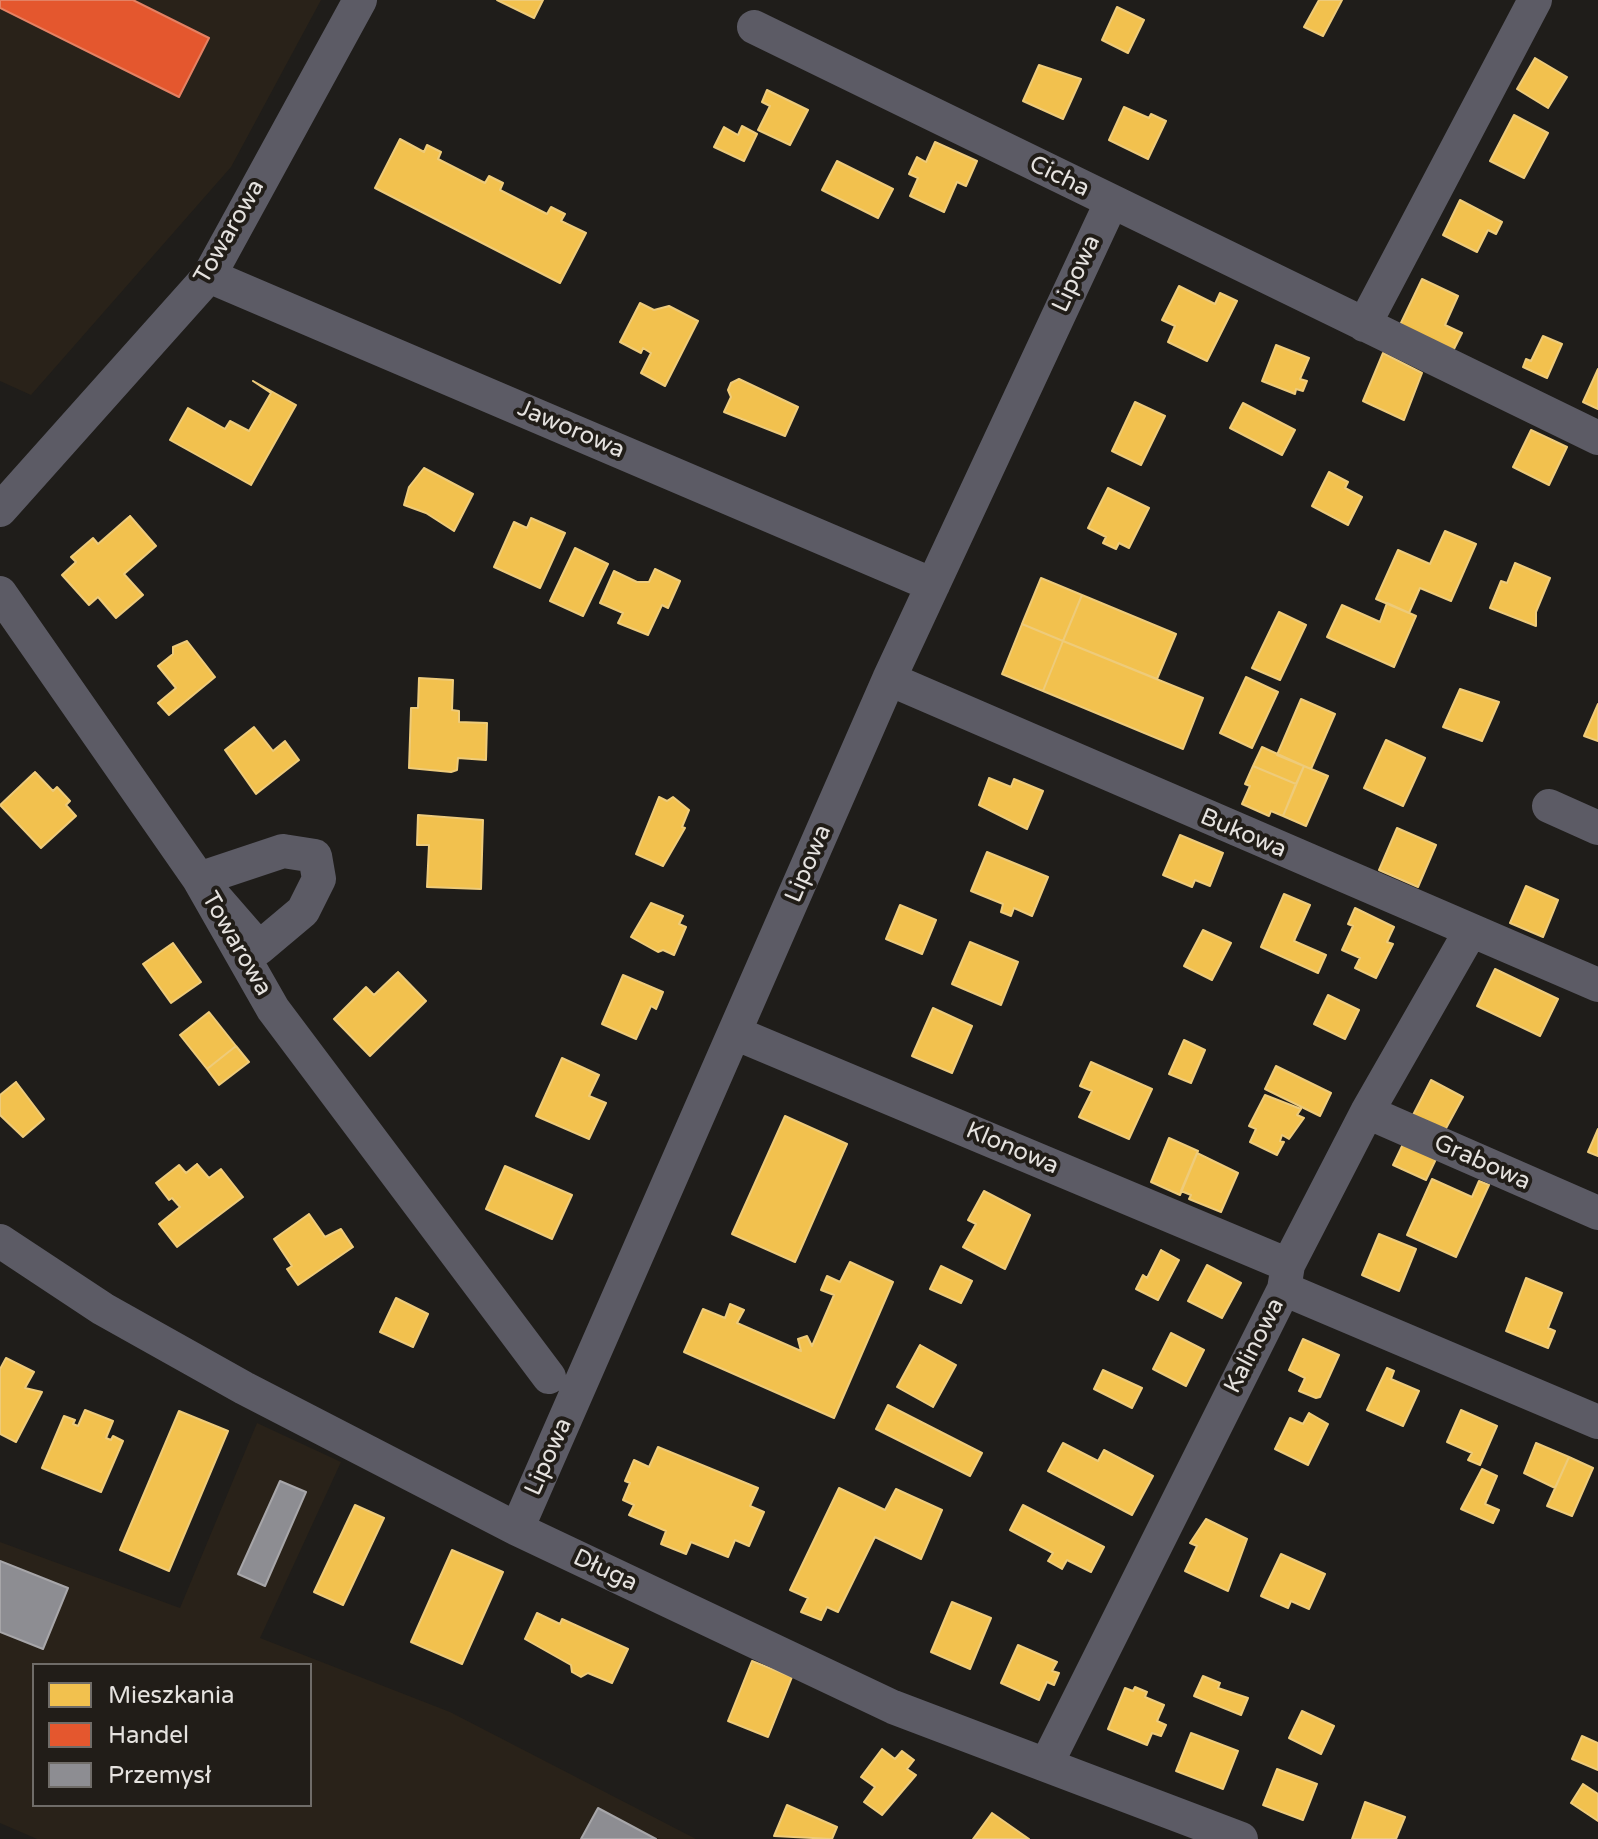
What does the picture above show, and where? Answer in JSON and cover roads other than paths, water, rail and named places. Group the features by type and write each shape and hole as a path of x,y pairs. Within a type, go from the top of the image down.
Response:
{"street":[{"name":"Towarowa","path":"0,510 209,276 360,0"},
{"path":"1364,325 1535,0"},
{"name":"Cicha","path":"754,27 1598,438"},
{"name":"Lipowa","path":"517,1529 889,679 1111,203"},
{"name":"Jaworowa","path":"209,276 933,585"},
{"name":"Towarowa","path":"0,593 199,879 273,1009 549,1377"},
{"name":"Bukowa","path":"889,679 1598,985"},
{"path":"1549,806 1598,828"},
{"name":"Kalinowa","path":"1046,1765 1367,1112 1470,932"},
{"name":"Klonowa","path":"735,1033 1286,1277 1598,1422"},
{"name":"Grabowa","path":"1367,1112 1598,1213"},
{"name":"Długa","path":"0,1241 129,1324 517,1529 893,1707 1241,1839"}]}
